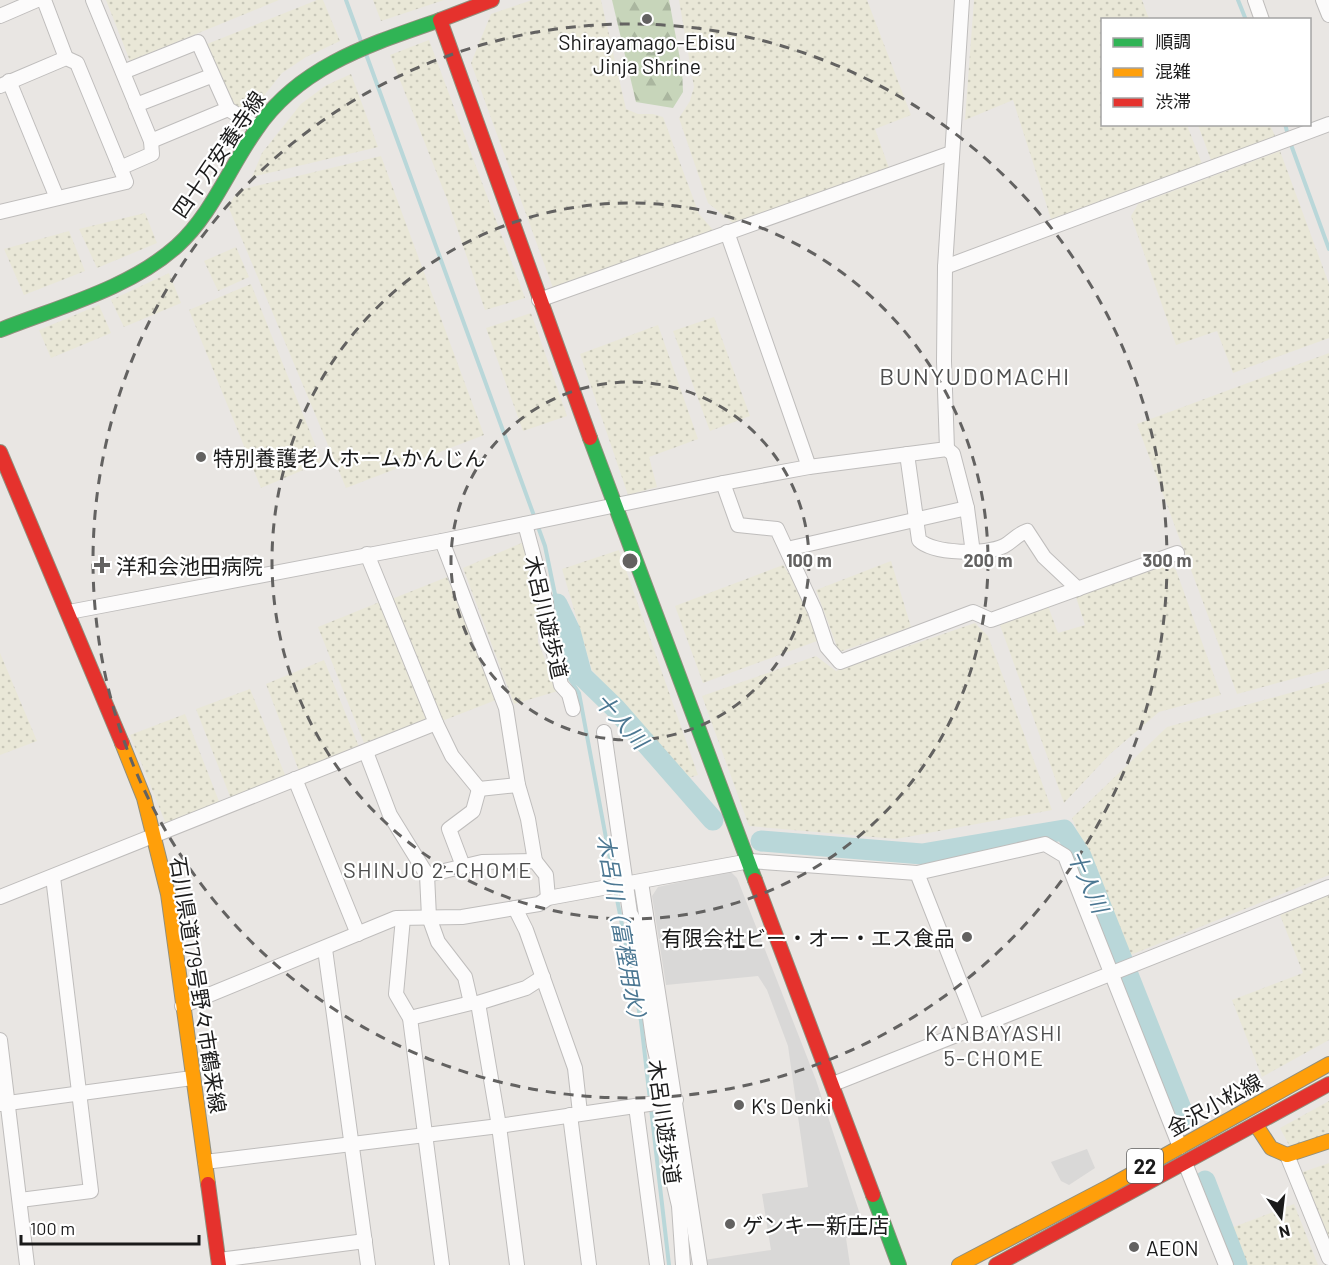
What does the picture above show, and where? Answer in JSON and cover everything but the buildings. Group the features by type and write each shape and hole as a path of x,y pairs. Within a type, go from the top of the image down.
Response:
{"street":[{"path":"0,16 37,0"},
{"path":"0,212 126,182 76,63 66,58 44,0"},
{"path":"93,0 151,141 152,154 120,168"},
{"name":"四十万安養寺線","path":"0,330 103,289 141,270 175,248 200,223 257,127 275,102 304,77 373,43 492,0"},
{"path":"947,449 944,361 945,267 962,0"},
{"path":"1255,0 1261,18"},
{"path":"1323,0 1329,15"},
{"path":"440,20 539,300 899,1265"},
{"path":"123,72 198,42 211,76 228,109 257,127"},
{"path":"57,198 5,84 66,58"},
{"path":"136,105 211,76"},
{"path":"151,141 228,109"},
{"path":"945,267 1282,141 1301,131 1329,124"},
{"path":"539,300 951,153"},
{"path":"727,232 809,467"},
{"path":"69,612 442,541 616,504 809,467 947,449 953,454 967,508 973,553"},
{"name":"石川県道179号野々市鶴来線","path":"0,452 69,612 144,798 168,894 219,1262"},
{"path":"907,454 919,540 925,546 973,553 1005,546 1015,535 1027,531 1044,557 1078,589"},
{"path":"723,483 738,525 777,529 815,611 827,647 840,662 973,612 991,620 1177,553"},
{"path":"787,549 967,508"},
{"name":"木呂川遊歩道","path":"534,522 549,632 561,685 569,694 573,709"},
{"path":"442,541 506,708 518,785 528,819 535,861 546,876 548,898"},
{"path":"366,554 436,723 452,756 479,789"},
{"path":"0,897 436,723"},
{"name":"木呂川遊歩道","path":"604,732 625,884 630,913 637,926 654,1046 657,1103 679,1206 683,1265"},
{"path":"366,752 390,815 428,875 429,917 438,942 465,977 475,1003 499,1126 517,1265"},
{"path":"295,779 358,934"},
{"path":"479,789 518,785"},
{"path":"463,866 449,828 473,811 479,789"},
{"path":"183,1006 396,918 462,917 539,903 548,898 750,861 917,873 1046,844 1065,856 1120,969 1180,1147"},
{"path":"428,875 482,862 535,861"},
{"path":"917,873 978,1028"},
{"path":"20,1200 91,1191 53,876"},
{"path":"641,882 657,1103 657,1265"},
{"path":"833,1084 1329,887"},
{"path":"515,908 543,977 575,1068 575,1114 589,1265"},
{"path":"403,918 396,994 410,1018 442,1265"},
{"path":"325,949 368,1265"},
{"path":"410,1018 526,988 543,977"},
{"path":"0,1040 4,1103 20,1200 27,1265"},
{"name":"金沢小松線","path":"959,1265 1180,1147 1329,1064"},
{"path":"4,1103 192,1078"},
{"name":"金沢小松線","path":"996,1265 1329,1084"},
{"path":"205,1162 352,1142 499,1126 657,1103"},
{"path":"657,1103 700,1265"},
{"path":"1256,1125 1271,1148 1287,1155 1329,1141"},
{"path":"1287,1155 1329,1258"},
{"path":"1185,1163 1226,1265"},
{"path":"219,1262 365,1241"},
{"path":"290,1251 292,1265"}],"shaded area":[{"path":"106,0 279,0 130,61"},
{"path":"317,0 323,0 340,41 306,57 282,73 247,117 233,103 207,44"},
{"path":"373,0 444,0 381,21"},
{"path":"532,0 601,0 626,109 638,114 663,117 699,214 713,230 553,288 471,63 491,14"},
{"path":"679,0 867,0 911,115 875,129 889,168 733,223 708,203 679,118 690,101 694,87"},
{"path":"974,0 1142,0 1149,18 1101,18 1101,126 1187,126 1202,164 1051,219 1013,100 965,120"},
{"path":"429,40 525,298 485,310 447,199 390,55"},
{"path":"351,74 378,147 252,177 262,153 301,104 325,86"},
{"path":"1198,126 1270,126 1275,136 1211,160"},
{"path":"1280,151 1329,284 1329,338 1233,373 1217,331 1176,345 1131,216 1138,204"},
{"path":"381,156 484,435 346,488 228,206 239,190"},
{"path":"145,213 157,243 97,268 79,229"},
{"path":"69,231 85,271 24,295 4,249"},
{"path":"236,247 249,277 218,291 204,261"},
{"path":"169,273 181,303 124,327 111,300"},
{"path":"251,284 322,462 261,488 189,310"},
{"path":"99,305 111,333 51,358 39,330"},
{"path":"531,313 567,416 523,431 486,328"},
{"path":"714,317 750,416 710,431 673,331"},
{"path":"658,325 698,439 649,457 657,487 628,495 580,354"},
{"path":"1329,353 1329,669 1237,694 1137,424"},
{"path":"524,542 538,610 538,642 558,691 514,704 463,568"},
{"path":"619,550 698,775 688,778 592,670 562,569"},
{"path":"891,561 911,627 839,652 816,590"},
{"path":"1165,563 1176,570 1221,695 1159,712 1110,754 1064,803 1000,625 1048,606 1058,633 1085,625 1075,594"},
{"path":"783,565 806,599 817,641 703,683 675,606"},
{"path":"447,577 496,700 442,721 392,599"},
{"path":"382,601 428,719 364,743 318,627"},
{"path":"975,623 988,636 1052,810 896,839 749,826 702,696 816,656 836,671"},
{"path":"0,653 37,741 0,755"},
{"path":"324,660 359,747 299,771 266,684"},
{"path":"1329,682 1329,875 1128,956 1072,818 1167,727"},
{"path":"250,689 286,777 231,799 196,709"},
{"path":"185,714 220,804 166,824 130,735"},
{"path":"730,871 737,878 816,1080 867,1236 846,1238 850,1265 705,1265 704,1260 771,1250 762,1194 808,1187 788,1046 767,990 758,976 666,985 652,896 658,887"},
{"path":"1329,895 1329,1040 1262,1077 1232,1000 1303,973 1280,915"},
{"path":"1329,1101 1329,1133 1290,1147 1280,1128"},
{"path":"1087,1149 1095,1168 1069,1185 1061,1181 1051,1162"},
{"path":"1329,1163 1329,1241 1300,1173"},
{"path":"1294,1204 1318,1265 1246,1265 1231,1228"}],"green space":[{"path":"612,0 669,0 682,70 683,92 673,108 636,102"}],"waterway":[{"path":"346,0 362,44"},
{"path":"1238,0 1245,18"},
{"path":"366,54 545,546 557,604 558,632 570,679 579,693 614,881"},
{"path":"1286,126 1288,135"},
{"path":"1290,142 1329,249"},
{"name":"十人川","path":"557,604 570,631 582,676 615,708 713,820"},
{"name":"十人川","path":"761,841 922,854 1064,830 1081,856 1184,1116"},
{"name":"木呂川（富樫用水）","path":"615,889 641,1021 650,1100"},
{"name":"木呂川（富樫用水）","path":"651,1108 669,1265"},
{"name":"十人川","path":"1205,1181 1237,1265"}],"traffic: fast":[{"path":"0,330 92,296 158,261 177,246 200,220 256,130 273,108 293,89 315,73 363,48 440,20"},
{"path":"590,438 755,880"},
{"path":"873,1195 899,1265"}],"traffic: slow":[{"path":"122,743 144,798 168,894 208,1184"},
{"path":"959,1265 1110,1186 1329,1064"},
{"path":"1256,1125 1271,1148 1287,1155 1329,1141"}],"traffic: jam":[{"path":"492,0 440,20 590,438"},
{"path":"0,452 122,743"},
{"path":"755,880 873,1195"},
{"path":"996,1265 1329,1084"},
{"path":"208,1184 219,1265"}],"place":[{"name":"Shirayamago-Ebisu Jinja Shrine","path":"647,19"},
{"name":"特別養護老人ホームかんじん","path":"201,457"},
{"name":"洋和会池田病院","path":"102,565"},
{"name":"有限会社ビー・オー・エス食品","path":"967,937"},
{"name":"K's Denki","path":"739,1105"},
{"name":"ゲンキー新庄店","path":"730,1224"},
{"name":"AEON","path":"1134,1247"}],"district":[{"name":"BUNYUDOMACHI","path":"975,375"},
{"name":"SHINJO 2-CHOME","path":"438,869"},
{"name":"KANBAYASHI 5-CHOME","path":"994,1044"}]}
